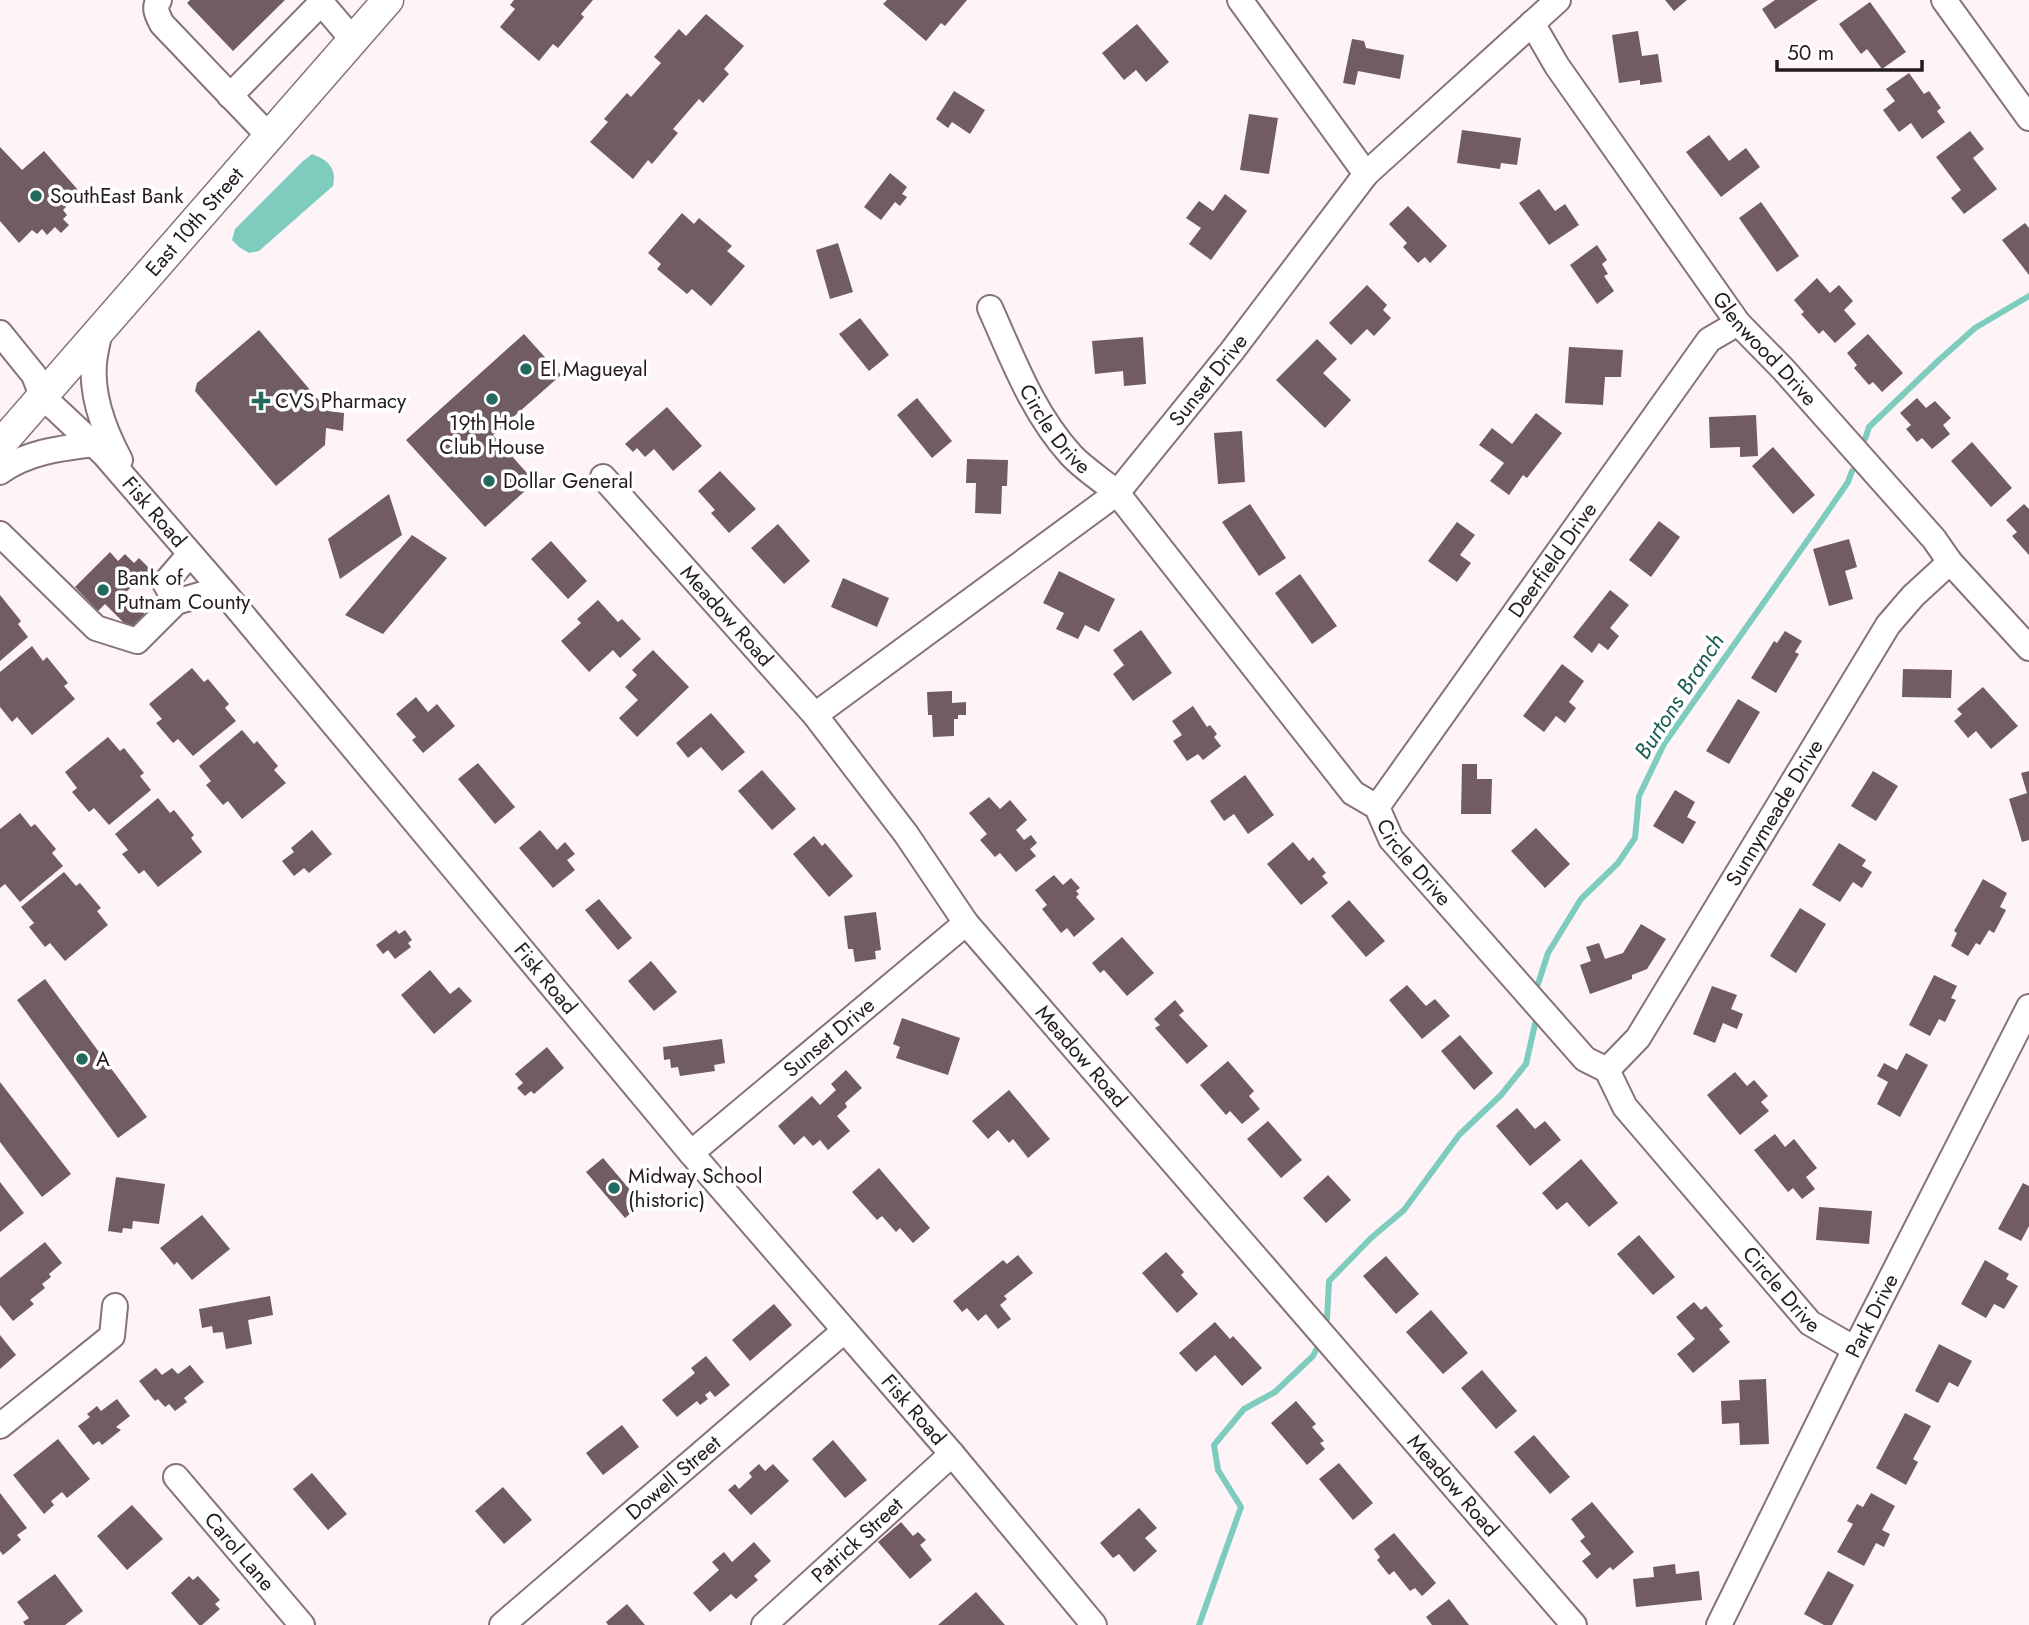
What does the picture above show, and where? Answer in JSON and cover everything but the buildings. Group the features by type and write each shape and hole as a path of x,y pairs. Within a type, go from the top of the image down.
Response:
{"main road":[{"name":"East 10th Street","path":"0,445 388,0"}],"street":[{"path":"159,0 156,3 156,13 162,24 269,136"},
{"path":"1240,0 1366,174"},
{"name":"Sunset Drive","path":"815,715 1117,493 1233,351 1366,174 1558,0"},
{"path":"1944,0 2029,118"},
{"path":"230,96 320,1 353,40"},
{"name":"Glenwood Drive","path":"1532,23 1557,66 1738,323 1783,369 1916,519 1950,562 2029,648"},
{"name":"Circle Drive","path":"990,308 1025,388 1046,424 1073,457 1117,493 1353,793 1377,807 1391,839 1586,1059 1606,1070 1625,1107 1810,1323 1855,1349"},
{"name":"Deerfield Drive","path":"1377,807 1709,340 1738,323"},
{"path":"100,330 94,365 100,410 106,433 134,489"},
{"name":"Fisk Road","path":"0,334 34,374 43,396 94,444 220,589 691,1153 952,1454 1094,1625"},
{"path":"0,472 13,462 59,448 94,444"},
{"name":"Meadow Road","path":"603,477 815,715 906,834 966,923 1574,1625"},
{"path":"0,534 96,628 137,641 176,602 220,589"},
{"path":"176,602 165,583 190,554"},
{"name":"Sunnymeade Drive","path":"1606,1070 1638,1038 1888,625 1913,596 1950,562"},
{"name":"Sunset Drive","path":"691,1153 966,923"},
{"name":"Park Drive","path":"1719,1625 1855,1349 2029,1007"},
{"path":"0,1426 112,1336 115,1306"},
{"name":"Dowell Street","path":"502,1625 844,1331"},
{"name":"Patrick Street","path":"764,1625 952,1454"},
{"name":"Carol Lane","path":"176,1477 302,1625"}],"shaded area":[{"path":"312,154 330,166 334,174 333,186 259,251 249,253 239,247 232,240 235,229"}],"waterway":[{"name":"Burtons Branch","path":"1865,439 1869,427 1975,328 2029,296"},
{"name":"Burtons Branch","path":"1538,984 1548,953 1581,899 1618,863 1635,838 1639,796 1664,744 1848,482 1852,471"},
{"name":"Burtons Branch","path":"1327,1319 1329,1281 1371,1238 1404,1210 1459,1135 1501,1095 1526,1064 1535,1024"},
{"name":"Burtons Branch","path":"1199,1625 1241,1507 1218,1470 1214,1445 1244,1409 1275,1392 1316,1350"}],"place":[{"name":"SouthEast Bank","path":"36,196"},
{"name":"El Magueyal","path":"526,369"},
{"name":"19th Hole Club House","path":"492,399"},
{"name":"CVS Pharmacy","path":"261,401"},
{"name":"Dollar General","path":"489,481"},
{"name":"Bank of Putnam County","path":"103,590"},
{"name":"A","path":"82,1059"},
{"name":"Midway School (historic)","path":"614,1188"}]}
